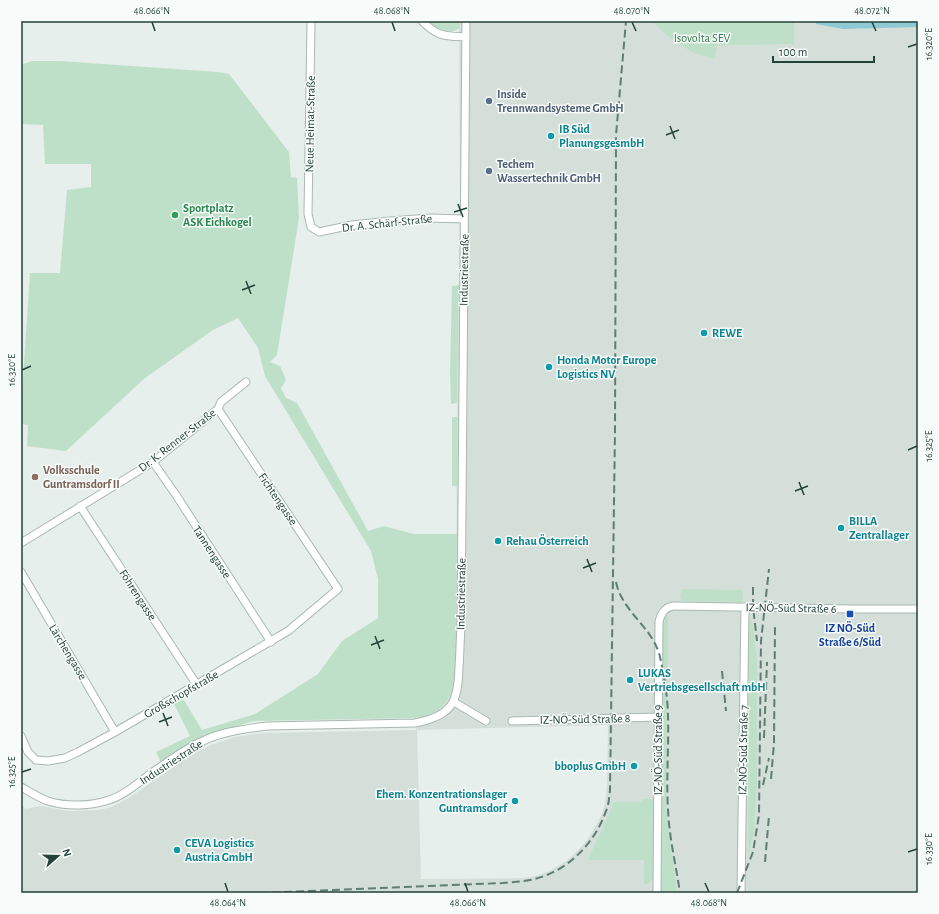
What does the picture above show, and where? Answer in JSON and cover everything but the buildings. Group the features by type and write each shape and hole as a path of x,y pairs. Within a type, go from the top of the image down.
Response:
{"street":[{"name":"Neue Heimat-Straße","path":"311,21 308,214 311,227"},
{"path":"422,21 436,33 444,36 466,37"},
{"name":"Industriestraße","path":"21,787 48,801 65,804 91,804 109,800 131,788 175,757 220,734 267,726 415,723 431,720 445,712 454,702 459,688 461,627 466,21"},
{"name":"Dr. A. Schärf-Straße","path":"311,227 319,232 352,225 390,221 430,218 464,219"},
{"name":"Dr. K. Renner-Straße","path":"21,543 153,462 218,409 221,402 246,382"},
{"name":"Fichtengasse","path":"218,409 338,589"},
{"name":"Tannengasse","path":"153,462 271,642"},
{"name":"Föhrengasse","path":"80,506 196,685"},
{"name":"Lärchengasse","path":"21,572 115,732"},
{"name":"Großschopfstraße","path":"21,736 28,752 36,760 48,761 65,758 78,752 271,642 288,631 338,589"},
{"name":"IZ-NÖ-Süd Straße 6","path":"665,609 671,606 918,609"},
{"name":"IZ-NÖ-Süd Straße 7","path":"741,893 745,607"},
{"name":"IZ-NÖ-Süd Straße 9","path":"657,893 659,622 665,609"},
{"path":"454,702 486,720"},
{"name":"IZ-NÖ-Süd Straße 8","path":"512,721 659,717"}],"shaded area":[{"path":"459,21 918,21 918,893 21,893 21,805 26,809 40,806 69,811 99,810 111,807 129,798 197,752 211,745 235,737 263,733 416,730 416,718 426,717 454,683 456,643 460,210","holes":["608,725 607,783 605,804 601,816 588,839 570,858 547,872 524,878 421,879 417,730"]}],"green space":[{"path":"428,21 459,21 459,28 455,31 447,32 435,27"},
{"name":"Isovolta SEV","path":"652,21 794,21 794,44 717,45 715,59 694,53 671,39"},
{"path":"32,61 60,61 229,74 289,152 291,177 297,178 299,218 277,355 270,362 280,366 286,380 281,388 286,398 297,403 368,531 384,526 414,534 457,534 456,647 454,682 448,699 442,707 434,713 416,718 254,721 204,736 161,762 156,752 190,736 173,702 182,697 202,730 255,714 318,674 342,641 378,618 378,579 371,551 265,376 258,348 238,318 213,330 145,378 66,451 27,446 28,425 21,424 21,409 30,273 60,273 67,190 91,187 91,164 45,164 43,125 21,124 21,65"},
{"path":"459,285 457,403 451,404 450,372 452,286"},
{"path":"452,417 457,417 457,486 452,486"},
{"path":"682,589 742,590 743,596 742,602 682,601 680,596"},
{"path":"666,615 668,615 666,808 677,893 661,893 663,627"},
{"path":"749,619 753,624 757,662 757,782 754,833 748,857"},
{"path":"642,799 651,799 653,801 653,878 647,884 644,884 644,860 588,860 608,817 613,802 642,802"}],"water":[{"path":"816,21 918,21 918,27 843,29 816,24"}],"railway":[{"path":"260,893 503,883 530,880 555,871 577,856 594,835 607,809 610,790 615,430 616,135 626,21"},
{"path":"737,893 753,852 759,815 761,641 769,569"},
{"path":"616,582 619,593 624,602 651,637 660,657 666,687 668,710 667,786 669,820 680,893"},
{"path":"753,587 753,607 757,641"},
{"path":"771,779 774,743 775,624"},
{"path":"764,738 767,662"},
{"path":"722,671 726,711"},
{"path":"763,785 769,758"},
{"path":"765,862 769,816"}],"place":[{"name":"Inside Trennwandsysteme GmbH","path":"489,101"},
{"name":"IB Süd PlanungsgesmbH","path":"551,136"},
{"name":"Techem Wassertechnik GmbH","path":"489,171"},
{"name":"Sportplatz ASK Eichkogel","path":"175,215"},
{"name":"REWE","path":"704,333"},
{"name":"Honda Motor Europe Logistics NV","path":"549,367"},
{"name":"Volksschule Guntramsdorf II","path":"35,477"},
{"name":"BILLA Zentrallager","path":"841,528"},
{"name":"Rehau Österreich","path":"498,541"},
{"name":"IZ NÖ-Süd Straße 6/Süd","path":"850,614"},
{"name":"LUKAS Vertriebsgesellschaft mbH","path":"630,680"},
{"name":"bboplus GmbH","path":"634,766"},
{"name":"Ehem. Konzentrationslager Guntramsdorf","path":"515,801"},
{"name":"CEVA Logistics Austria GmbH","path":"177,850"}]}
